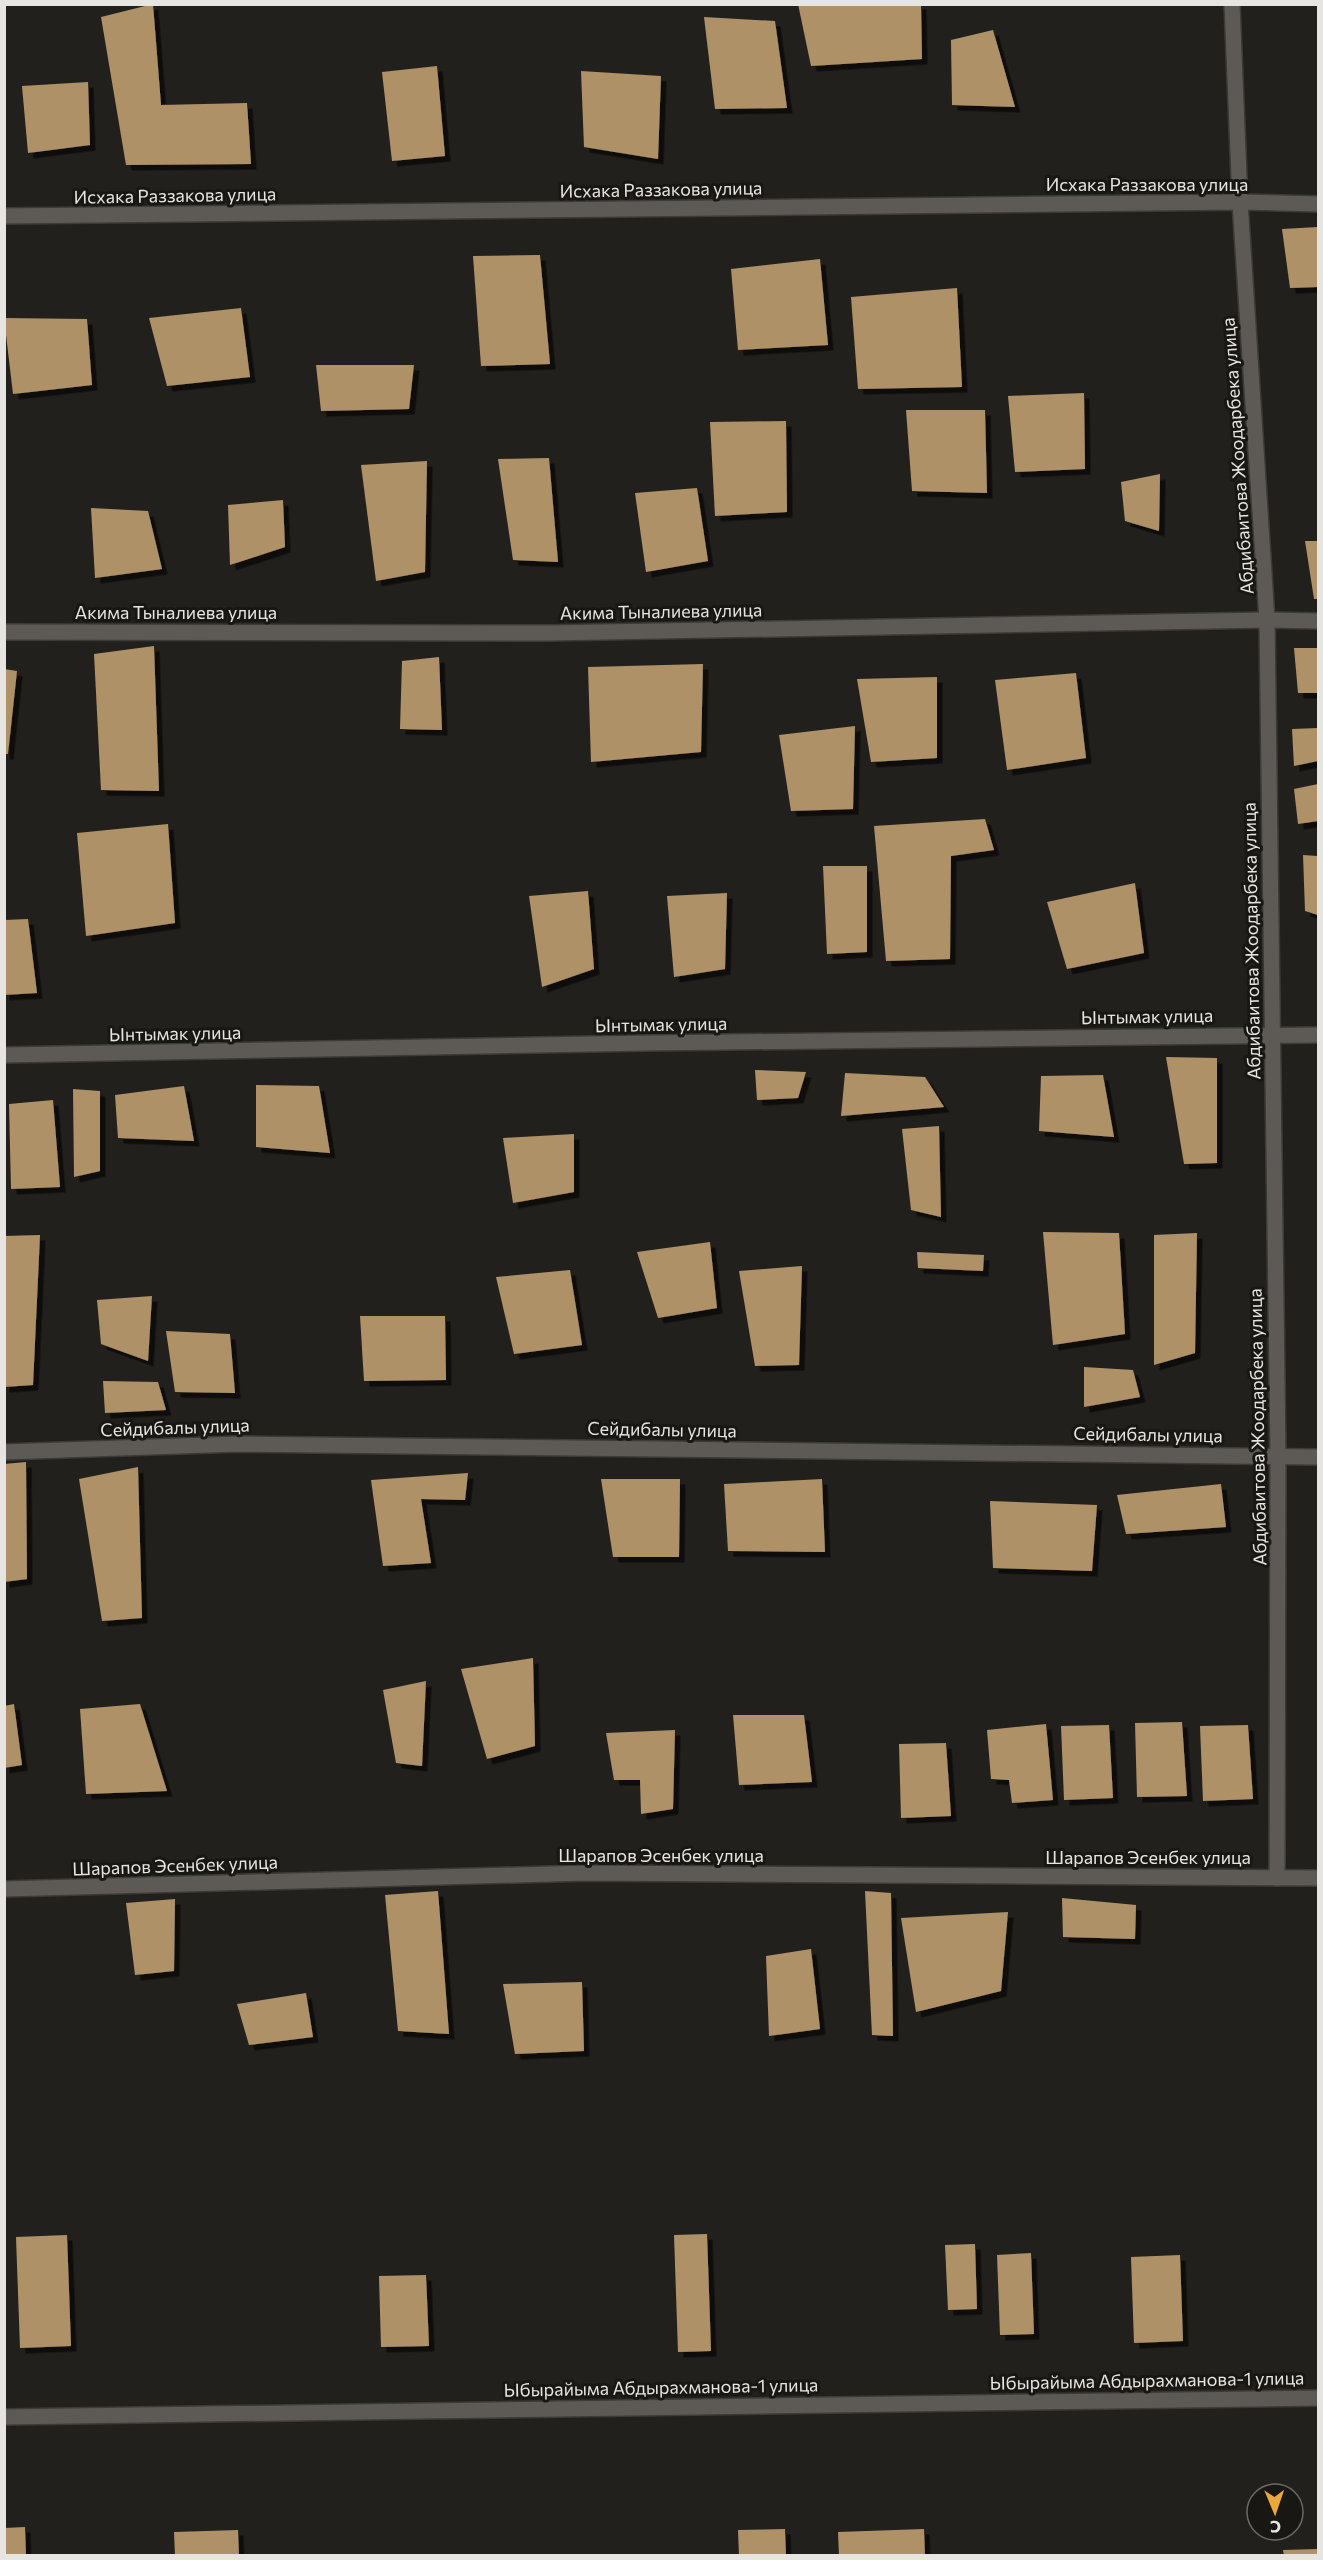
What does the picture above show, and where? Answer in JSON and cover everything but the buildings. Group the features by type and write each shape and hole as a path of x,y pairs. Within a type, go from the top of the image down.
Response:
{"street":[{"name":"Абдибаитова Жоодарбека улица","path":"1232,4 1240,202 1267,620 1278,1456 1277,1878"},
{"name":"Исхака Раззакова улица","path":"4,216 1240,202 1318,204"},
{"name":"Акима Тыналиева улица","path":"4,632 549,633 1318,621"},
{"name":"Ынтымак улица","path":"4,1055 1318,1035"},
{"name":"Сейдибалы улица","path":"4,1452 238,1444 1318,1457"},
{"name":"Шарапов Эсенбек улица","path":"4,1889 586,1874 1318,1878"},
{"name":"Ыбырайыма Абдырахманова-1 улица","path":"4,2417 1318,2398"}]}
